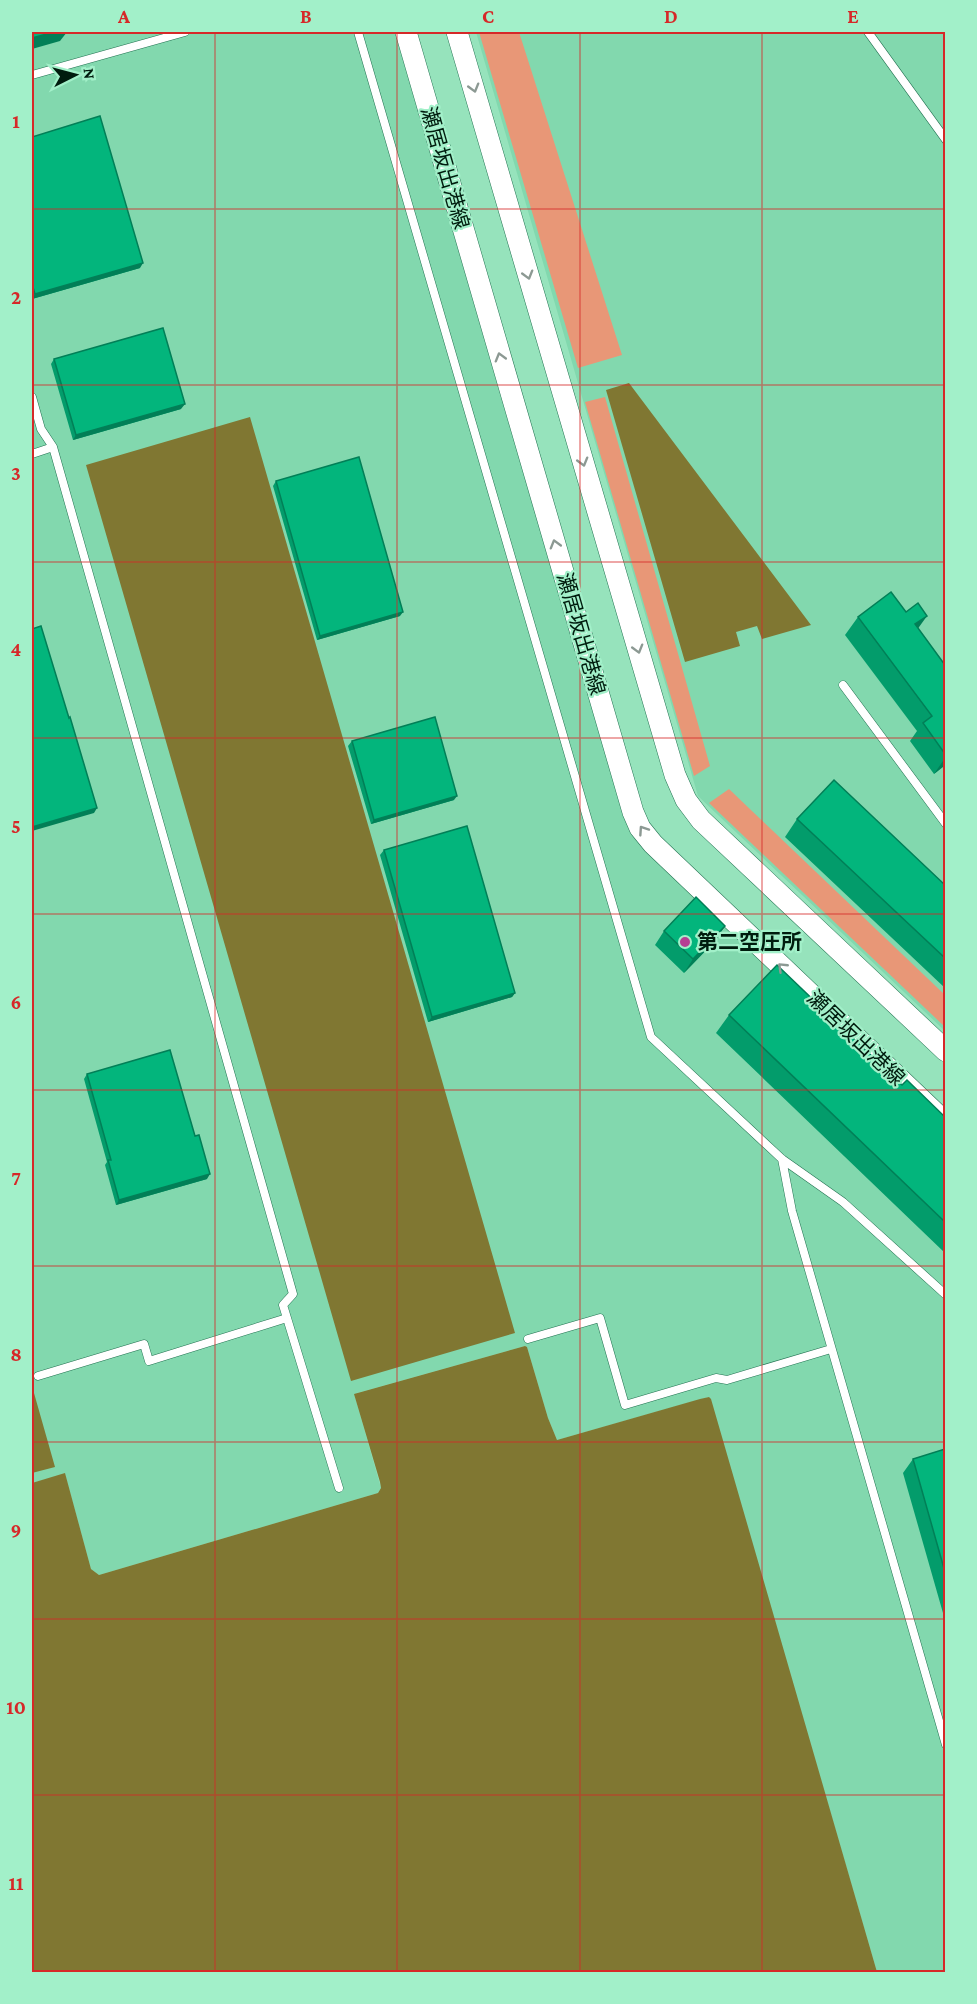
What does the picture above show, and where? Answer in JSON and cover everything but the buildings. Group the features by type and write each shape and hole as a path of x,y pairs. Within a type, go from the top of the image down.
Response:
{"main road":[{"name":"瀬居坂出港線","path":"406,32 629,800 640,828 653,844 945,1123"},
{"path":"457,32 671,763 686,800 701,820 945,1051"}],"lane":[{"path":"32,75 185,32"},
{"path":"358,32 651,1037 782,1159 843,1202 945,1295"},
{"path":"868,32 945,140"},
{"path":"32,397 41,429 53,447 293,1294 283,1305 339,1488"},
{"path":"32,454 53,447"},
{"path":"843,685 945,824"},
{"path":"782,1159 792,1211 945,1745"},
{"path":"38,1376 144,1344 149,1361 287,1318"},
{"path":"528,1339 600,1318 625,1405 716,1378 727,1380 831,1349"}],"shaded area":[{"path":"32,32 395,32 631,835 945,1133 945,1972 877,1972 709,1397 557,1440 525,1346 357,1393 355,1397 381,1488 378,1493 99,1575 91,1569 65,1474 32,1483"},
{"path":"476,32 945,32 945,1031 698,796"},
{"path":"479,32 519,32 622,355 578,368"},
{"path":"629,383 811,625 762,639 757,626 736,632 740,646 685,662 606,390"},
{"path":"605,397 710,766 694,776 585,402"},
{"path":"250,417 515,1333 351,1381 86,465"},
{"path":"729,789 945,995 945,1027 709,803"},
{"path":"525,1346 557,1440 700,1399 709,1397 711,1399 877,1972 32,1972 32,1483 65,1473 91,1569 99,1575 378,1493 381,1488 380,1482 354,1394"},
{"path":"32,1386 55,1467 32,1473"}],"place":[{"name":"第二空圧所","path":"685,942"}]}
